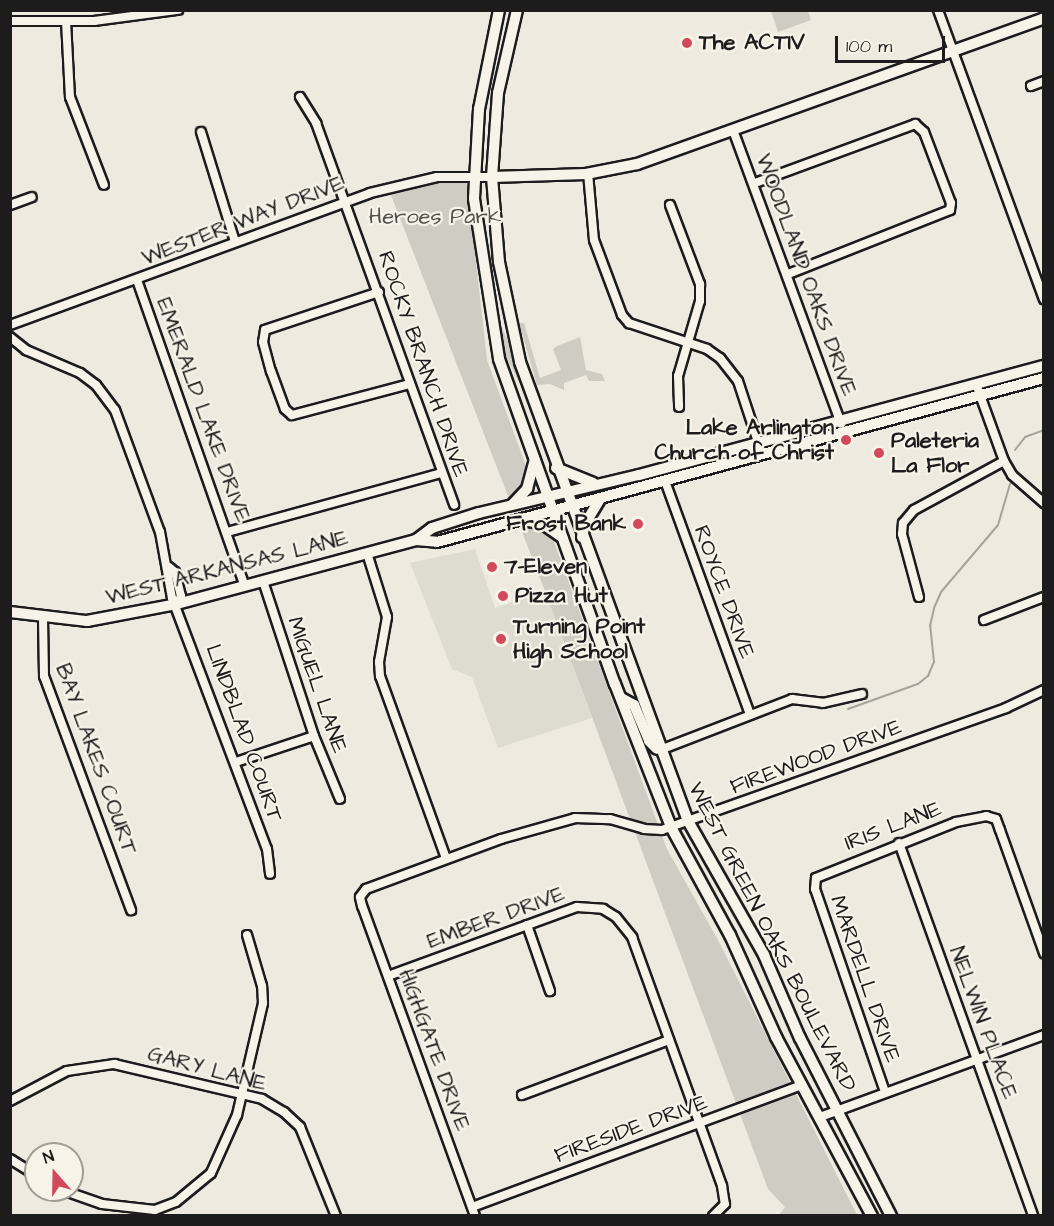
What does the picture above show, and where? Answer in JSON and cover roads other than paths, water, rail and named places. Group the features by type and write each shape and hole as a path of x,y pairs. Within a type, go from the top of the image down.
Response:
{"main road":[{"path":"499,10 481,92 474,176 478,239 491,321 506,381 621,698 671,827 730,935 801,1085 872,1215"},
{"name":"WEST GREEN OAKS BOULEVARD","path":"517,10 498,93 492,177 508,320 556,468 688,821 764,955 800,1038 891,1215"},
{"path":"492,177 588,173 637,164 1044,18"},
{"path":"491,321 508,320"},
{"name":"WEST ARKANSAS LANE","path":"416,540 432,528 512,505 710,456 1044,366"},
{"name":"WEST ARKANSAS LANE","path":"10,612 42,618 87,621 177,604 416,540 437,542 1044,378"},
{"path":"710,456 713,468"},
{"path":"512,505 527,489 535,460"},
{"path":"556,468 597,484"},
{"path":"582,538 585,524 600,499"},
{"path":"518,520 543,524 564,539"},
{"path":"621,698 634,705 649,741 660,750"}],"street":[{"path":"10,21 66,21 178,10"},
{"path":"938,10 1044,299"},
{"path":"66,21 70,98 104,185"},
{"path":"1031,86 1044,81"},
{"name":"ROCKY BRANCH DRIVE","path":"300,97 316,123 379,292 454,505"},
{"path":"755,183 909,125 924,132 951,203 950,210 788,274"},
{"name":"WOODLAND OAKS DRIVE","path":"733,130 755,183 839,420 847,431"},
{"path":"201,132 235,242"},
{"path":"588,173 594,240 622,315 629,323 706,349 730,368 762,454"},
{"name":"WESTER WAY DRIVE","path":"10,325 137,280 345,201 412,180 492,177"},
{"path":"10,205 32,197"},
{"path":"670,205 699,284 700,301 678,376 679,407"},
{"name":"EMERALD LAKE DRIVE","path":"137,280 245,586"},
{"path":"379,292 264,332 271,371 285,409 292,416 410,384"},
{"name":"LINDBLAD COURT","path":"10,337 26,350 80,373 107,397 152,510 169,567 175,572 182,596 177,604 267,849 270,874"},
{"path":"976,384 1004,461 1012,475 1044,504"},
{"path":"919,597 902,534 903,523 914,510 1004,461"},
{"path":"227,532 441,472"},
{"name":"ROYCE DRIVE","path":"665,481 750,715"},
{"path":"367,553 387,618 379,662 380,676 446,858"},
{"name":"MIGUEL LANE","path":"263,581 314,736 340,799"},
{"path":"984,620 1044,597"},
{"name":"BAY LAKES COURT","path":"42,618 44,676 131,910"},
{"name":"FIREWOOD DRIVE","path":"360,897 366,889 446,858 575,818 610,819 644,829 671,827 1006,708 1044,690"},
{"path":"660,750 792,699 823,703 862,694"},
{"path":"236,762 314,736"},
{"name":"IRIS LANE","path":"816,878 956,822 986,816 996,819 1044,953"},
{"name":"NELWIN PLACE","path":"899,843 1033,1215"},
{"name":"MARDELL DRIVE","path":"816,878 815,889 885,1092"},
{"name":"HIGHGATE DRIVE","path":"360,897 475,1215"},
{"name":"EMBER DRIVE","path":"388,976 527,925 590,906 616,917 632,938 669,1040"},
{"path":"527,925 550,991"},
{"path":"84,1199 142,1211 176,1202 199,1186 221,1158 242,1093 263,993 247,935"},
{"path":"820,1117 1044,1035"},
{"path":"522,1095 669,1040 699,1123 724,1204 713,1215"},
{"name":"GARY LANE","path":"10,1101 67,1071 114,1064 242,1093 284,1112 300,1127 336,1215"},
{"name":"FIRESIDE DRIVE","path":"472,1207 801,1085"},
{"path":"10,1159 24,1168"}],"waterway":[{"path":"1015,450 1025,437 1044,430"},
{"path":"848,709 918,684 928,676 934,662 930,626 934,608 941,592 998,525 1010,484"}],"place":[{"name":"The ACTIV","path":"687,43"},
{"name":"Lake Arlington Church of Christ","path":"846,440"},
{"name":"Paleteria La Flor","path":"879,453"},
{"name":"Frost Bank","path":"638,524"},
{"name":"7-Eleven","path":"492,567"},
{"name":"Pizza Hut","path":"503,596"},
{"name":"Turning Point High School","path":"501,639"}],"park label":[{"name":"Heroes Park","path":"435,217"}]}
